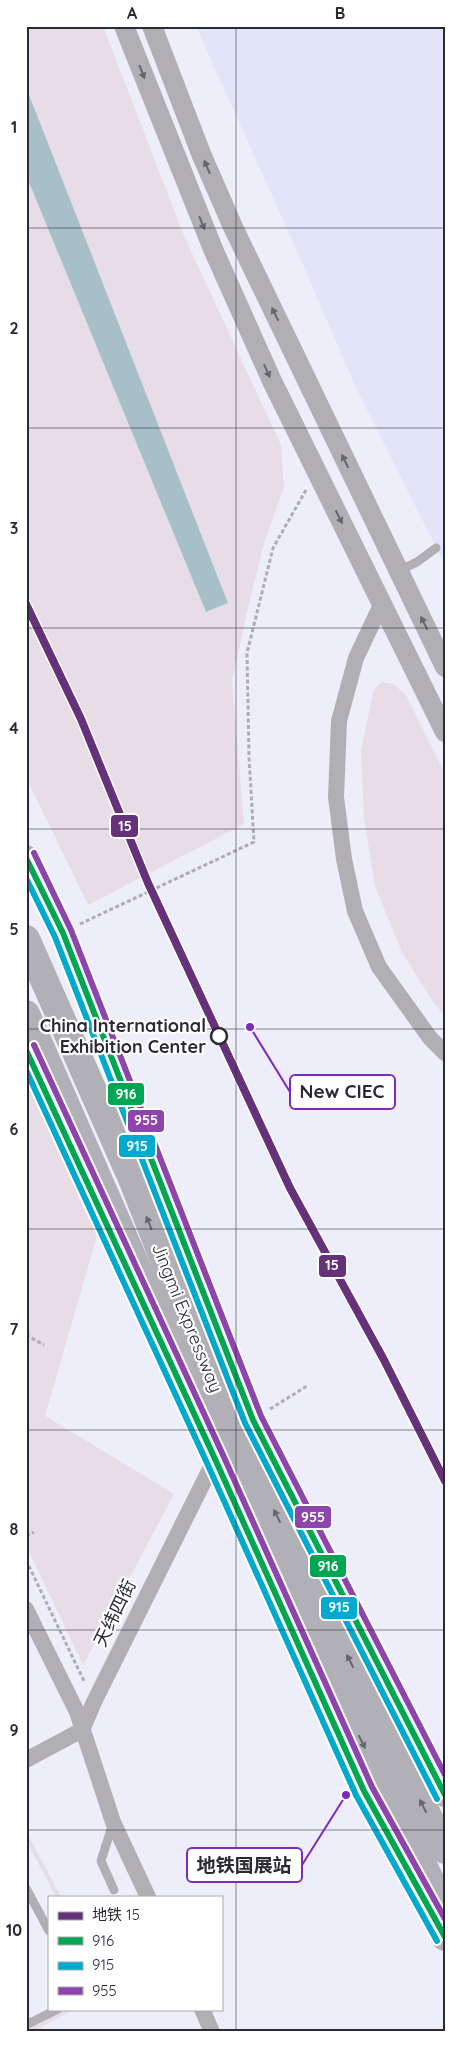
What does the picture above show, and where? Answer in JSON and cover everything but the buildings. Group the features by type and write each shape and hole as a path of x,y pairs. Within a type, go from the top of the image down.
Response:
{"highway":[{"name":"Jingmi Expressway","path":"26,939 132,1181 218,1397 445,1850"},
{"name":"Jingmi Expressway","path":"26,1014 198,1407 445,1910"},
{"path":"430,1881 445,1937"}],"main road":[{"path":"26,857 63,933 253,1420 445,1796"},
{"path":"26,1049 215,1459 364,1791 445,1937"}],"street":[{"path":"124,26 213,250 268,372 445,732"},
{"path":"152,26 202,156 233,227 445,667"},
{"path":"382,603 356,658 339,721 336,797 344,859 355,911 379,967 430,1038 445,1053"},
{"name":"天纬四街","path":"82,1730 94,1702 215,1459"},
{"path":"26,1609 77,1712 113,1822 148,1896"},
{"path":"26,1760 82,1730"},
{"path":"202,2010 212,2032"}],"lane":[{"path":"398,571 417,562 436,548"},
{"path":"113,1822 101,1861 114,1890"},
{"path":"26,1888 48,1929"},
{"path":"26,2025 56,2010"}],"path":[{"path":"63,933 254,842 249,757 247,653 273,548 309,486"},
{"path":"26,1335 44,1345"},
{"path":"26,1536 34,1532"},
{"path":"26,1560 94,1702"}],"shaded area":[{"path":"26,26 103,26 184,236 281,445 284,487 264,543 232,680 244,824 88,905 26,777 26,175 206,612 228,603 26,87"},
{"path":"196,26 445,26 445,565 359,394"},
{"path":"26,87 228,603 206,612 26,175"},
{"path":"382,682 393,684 406,695 445,775 445,1016 433,1002 402,952 375,886 364,817 361,750 374,689"},
{"path":"26,1087 79,1122 110,1191 45,1416 174,1494 83,1665 26,1545"},
{"path":"29,1837 60,1896 55,1896 26,1840"},
{"path":"65,2010 73,2010 32,2032 26,2032 26,2030"}],"metro line":[{"name":"15","path":"26,604 81,719 148,883 290,1188 384,1360 445,1481"}],"transit line":[{"name":"955","path":"34,853 71,930 261,1416 445,1775"},
{"name":"916","path":"26,858 63,933 253,1420 445,1795"},
{"name":"915","path":"26,878 55,937 245,1423 437,1799"},
{"name":"955","path":"34,1045 223,1455 372,1787 445,1919"},
{"name":"916","path":"26,1050 215,1459 364,1791 445,1937"},
{"name":"915","path":"26,1070 207,1463 356,1795 437,1941"}],"place":[{"name":"New CIEC","path":"250,1027"},
{"name":"China International Exhibition Center","path":"219,1036"},
{"name":"地铁国展站","path":"346,1795"}]}
